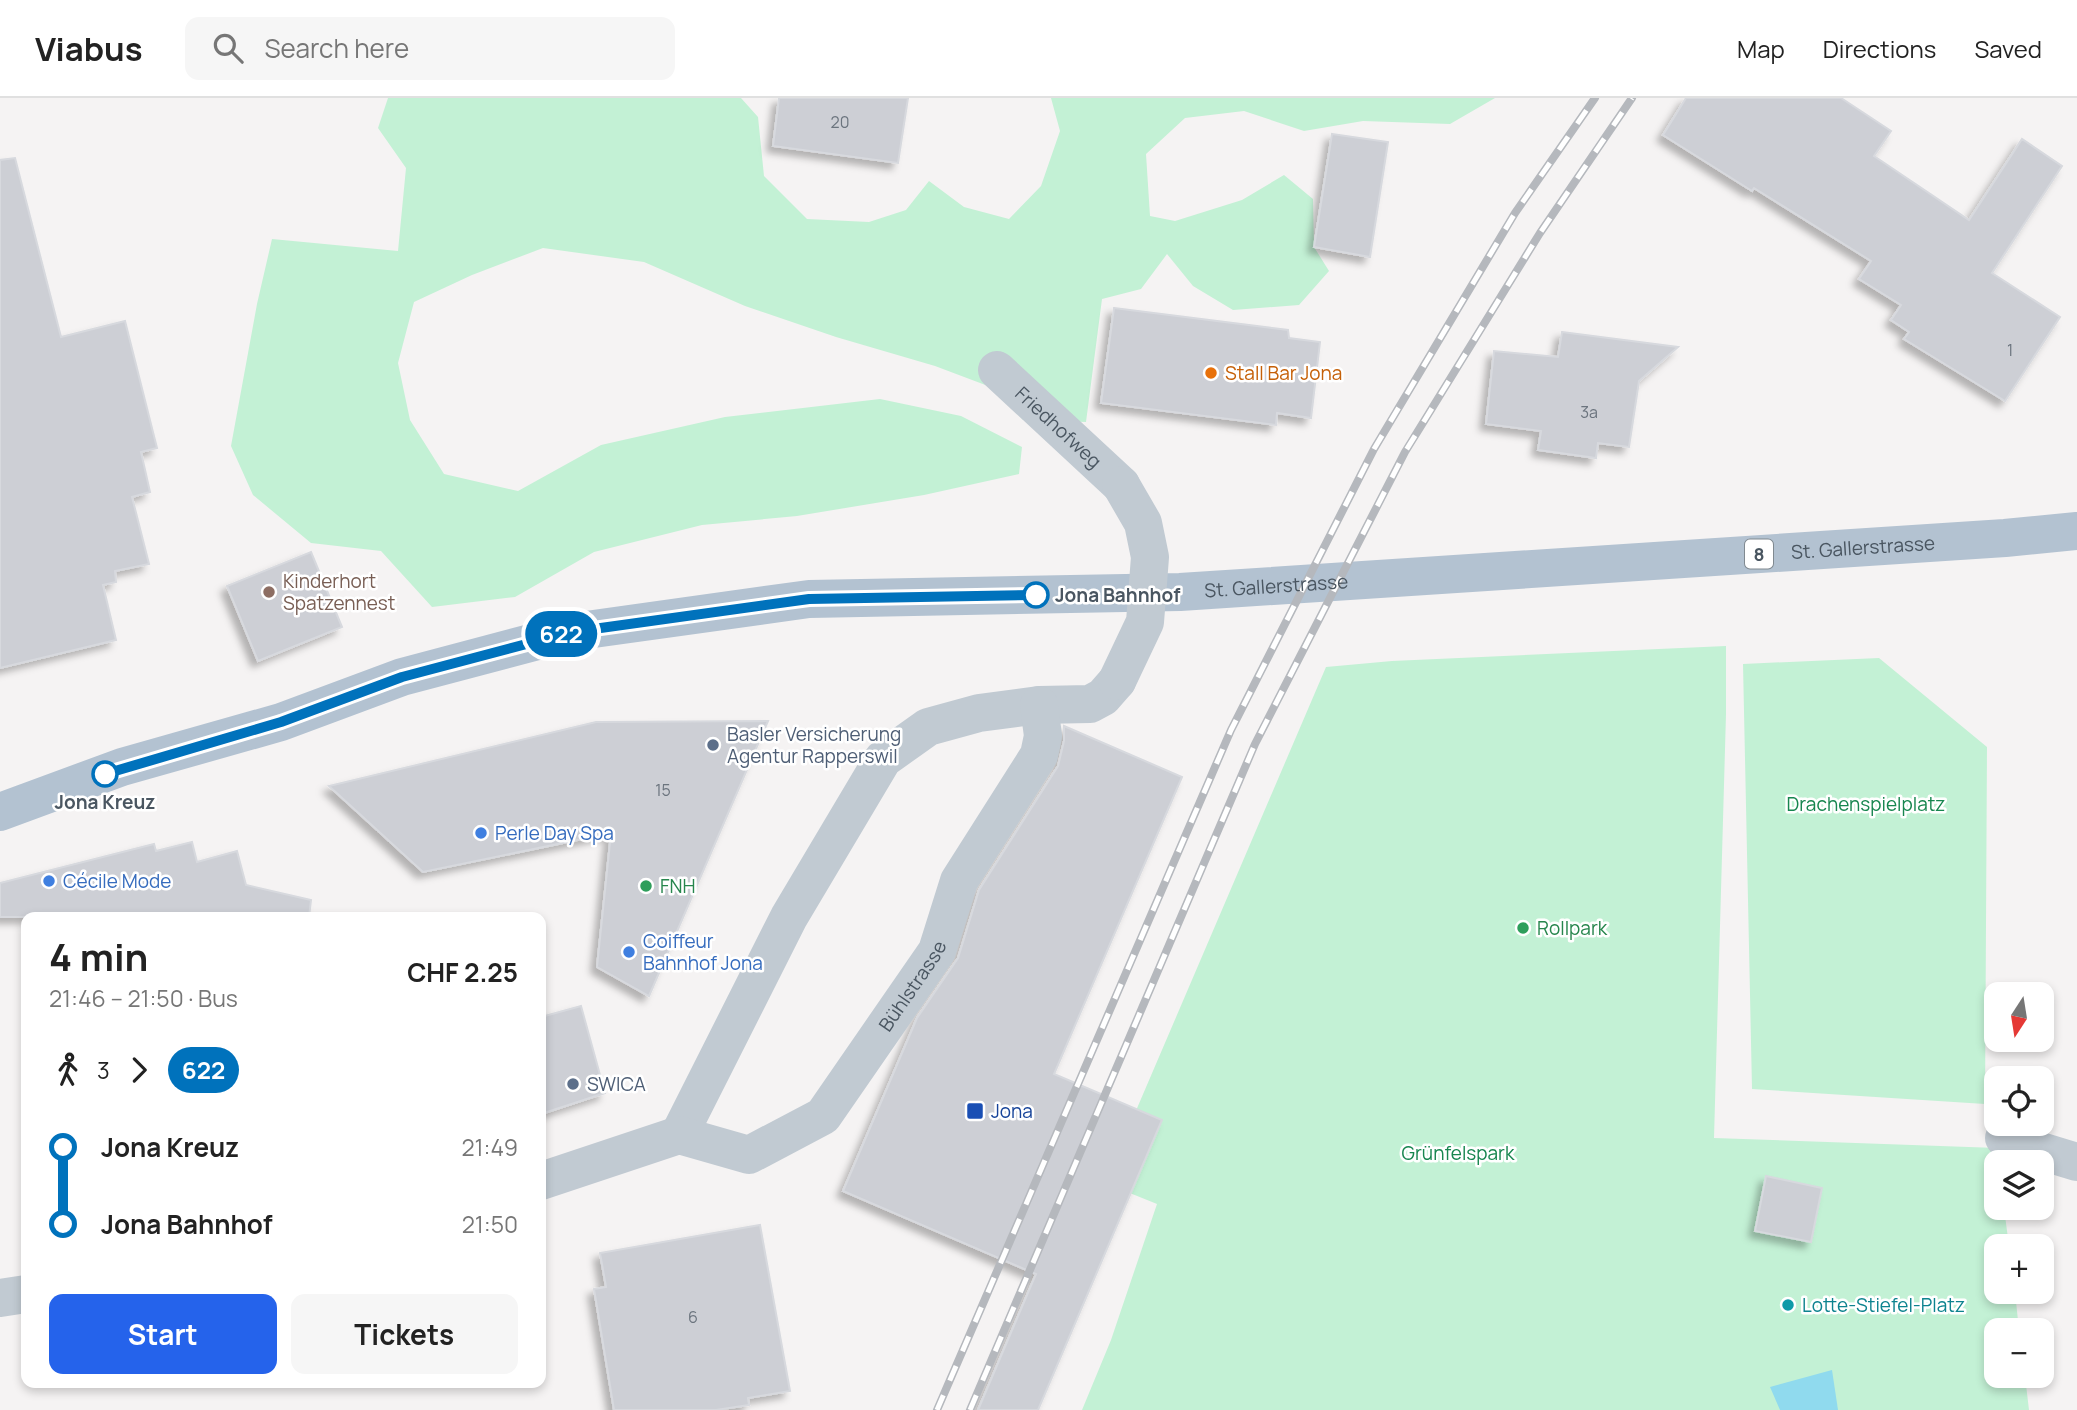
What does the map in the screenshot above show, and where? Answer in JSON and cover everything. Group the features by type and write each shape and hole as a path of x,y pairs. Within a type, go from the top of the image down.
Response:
{"main road":[{"name":"St. Gallerstrasse","path":"0,812 122,767 281,722 402,677 559,635 809,599 1180,592 1992,539 2077,531"}],"street":[{"name":"Friedhofweg","path":"998,370 1121,485 1143,523 1150,557 1145,622 1117,681 1103,697 1090,704 1039,705"},
{"path":"546,1179 679,1135 789,917 883,759 928,727 979,713 1039,705"},
{"name":"Bühlstrasse","path":"679,1135 749,1155 823,1116 937,951 959,881 1039,755 1044,736 1039,705"},
{"path":"2004,1138 2077,1162"},
{"path":"0,1298 21,1295"}],"green space":[{"path":"388,98 741,98 758,117 764,176 807,219 869,222 906,210 929,181 964,207 1009,219 1041,186 1060,131 1051,98 1495,98 1450,124 1363,121 1304,131 1244,111 1185,118 1146,154 1150,216 1175,221 1242,200 1284,175 1313,199 1314,247 1329,271 1299,305 1233,310 1193,286 1167,254 1141,289 1102,299 1086,422 1023,420 996,389 935,366 836,337 745,306 644,262 543,248 472,275 414,302 398,363 410,420 444,474 518,491 601,445 725,417 880,399 961,416 1022,447 1019,474 924,495 797,516 702,525 594,552 515,597 432,607 381,551 311,543 253,495 231,446 272,239 398,251 406,168 378,128"},
{"name":"Grünfelspark","path":"1726,646 1714,1138 1997,1148 1984,1150 1984,1220 2006,1220 2007,1234 1984,1234 1984,1304 2016,1304 2018,1318 1984,1318 1984,1388 2026,1388 2029,1410 1082,1410 1111,1340 1157,1204 1105,1183 1326,667 1392,661"},
{"name":"Drachenspielplatz","path":"1879,658 1987,747 1984,1104 1752,1089 1743,664"}],"water":[{"path":"1832,1370 1838,1410 1780,1410 1770,1387"}],"building":[{"path":"779,98 908,98 898,163 773,146"},
{"path":"1686,98 1841,98 1891,131 1874,156 1969,220 2022,139 2062,166 1992,273 2060,317 2005,401 1904,339 1909,332 1891,320 1901,305 1859,279 1871,261 1663,135"},
{"path":"1332,134 1388,142 1370,257 1314,247"},
{"path":"15,158 61,337 125,321 157,448 141,452 150,492 132,497 149,564 115,571 116,582 103,585 116,640 0,668 0,160"},
{"name":"Stall Bar Jona","path":"1114,308 1288,330 1289,338 1320,342 1311,418 1277,413 1276,425 1101,403"},
{"path":"1562,332 1678,347 1639,381 1629,447 1598,443 1596,458 1538,450 1541,431 1486,424 1494,351 1558,357"},
{"path":"311,552 342,627 258,661 227,586"},
{"path":"768,721 649,996 597,967 611,833 423,872 329,786 596,722"},
{"path":"1064,726 1182,777 1054,1074 1162,1120 1038,1410 978,1410 1036,1274 843,1191 917,1018 958,958 979,890 1058,766 1064,741"},
{"path":"192,842 197,862 237,851 246,885 311,900 310,912 21,912 21,917 0,917 0,883 154,844 156,851"},
{"path":"581,1006 605,1093 546,1112 546,1016"},
{"path":"1766,1176 1822,1188 1811,1242 1755,1231"},
{"path":"760,1225 790,1391 748,1398 749,1405 716,1410 614,1410 594,1289 606,1287 600,1253"}],"railway":[{"path":"937,1410 1231,730 1374,449 1515,213 1595,98"},
{"path":"970,1410 1255,744 1405,452 1540,233 1632,98"}],"bus line":[{"name":"622","path":"105,774 281,722 402,677 572,632 809,599 1036,595"}],"place":[{"name":"Stall Bar Jona","path":"1211,373"},
{"name":"Kinderhort Spatzennest","path":"269,592"},
{"name":"Jona Bahnhof","path":"1036,595"},
{"name":"Basler Versicherung Agentur Rapperswil","path":"713,745"},
{"name":"Jona Kreuz","path":"105,774"},
{"name":"Perle Day Spa","path":"481,833"},
{"name":"Cécile Mode","path":"49,881"},
{"name":"FNH","path":"646,886"},
{"name":"Rollpark","path":"1523,928"},
{"name":"Coiffeur Bahnhof Jona","path":"629,952"},
{"name":"SWICA","path":"573,1084"},
{"name":"Jona","path":"975,1111"},
{"name":"Lotte-Stiefel-Platz","path":"1788,1305"}]}
